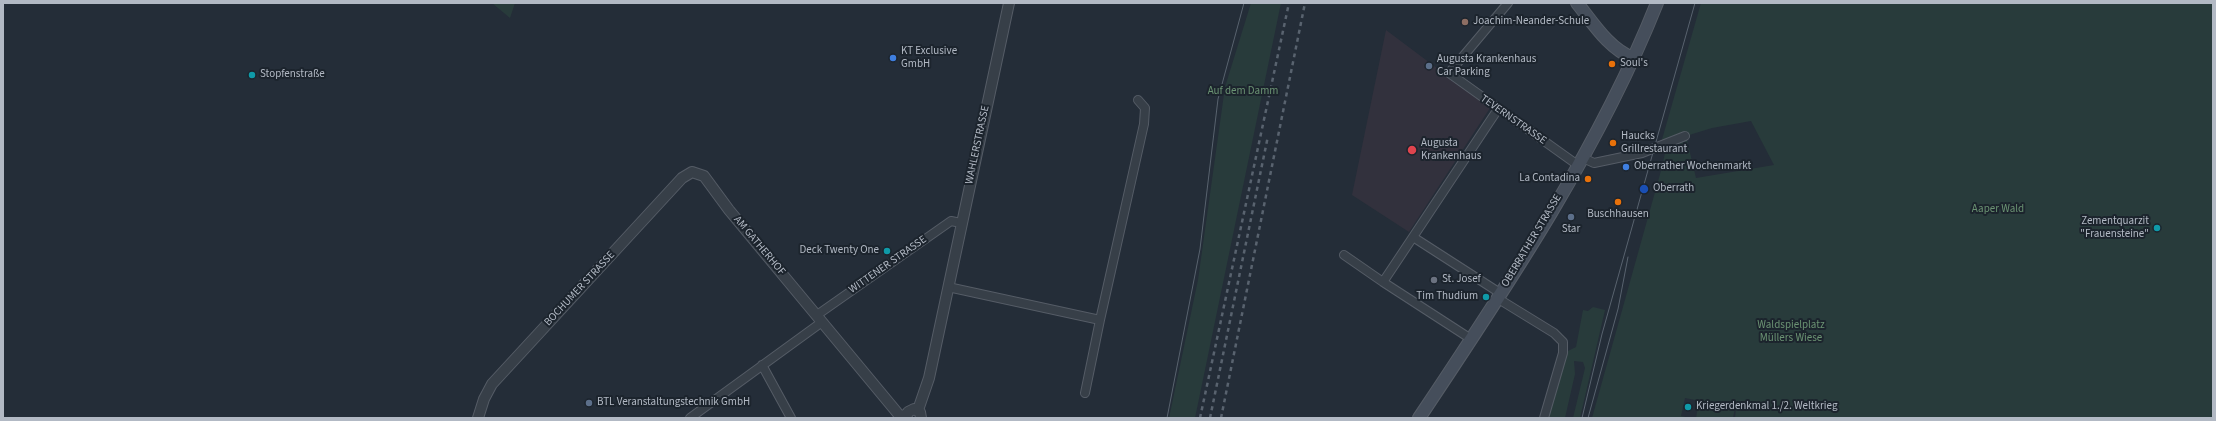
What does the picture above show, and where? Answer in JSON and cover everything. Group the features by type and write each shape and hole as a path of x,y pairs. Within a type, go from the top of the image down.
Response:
{"main road":[{"path":"1577,3 1612,46 1620,52 1633,58"},
{"name":"OBERRATHER STRASSE","path":"1419,418 1499,296 1581,162 1633,58 1657,3"}],"street":[{"name":"WAHLERSTRASSE","path":"920,414 1009,3"},
{"name":"TEVERNSTRASSE","path":"1508,3 1449,73 1498,109 1581,162"},
{"path":"1085,393 1144,124 1144,108 1138,100"},
{"path":"1383,282 1498,109"},
{"path":"1581,162 1594,163 1642,153 1685,136"},
{"name":"AM GATHERHOF","path":"696,173 704,176 729,210 899,415 906,417"},
{"name":"BOCHUMER STRASSE","path":"478,418 487,393 500,376 682,178 696,173"},
{"name":"WITTENER STRASSE","path":"820,319 951,221 961,222"},
{"path":"1413,237 1554,333 1562,342 1563,353 1544,418"},
{"path":"1344,256 1471,339"},
{"path":"948,287 1100,320"},
{"path":"693,417 820,319"},
{"path":"762,365 791,418"},
{"path":"906,417 909,410 920,414"}],"shaded area":[{"name":"Augusta Krankenhaus","path":"1386,30 1490,108 1409,232 1352,195"}],"green space":[{"path":"492,3 515,3 510,18"},
{"name":"Auf dem Damm","path":"1251,3 1281,3 1195,418 1169,418 1198,280 1225,87"},
{"name":"Aaper Wald","path":"1701,3 2213,3 2213,418 1735,418 1736,408 1685,398 1681,416 1690,418 1592,418 1662,167 1665,153 1664,142 1661,143","holes":["1751,121 1774,165 1696,178 1686,136 1712,128"]},
{"path":"1593,307 1605,310 1580,418 1573,418 1585,368 1583,362 1574,361 1575,374 1565,418 1545,418 1564,353 1576,347 1583,310 1588,311"},
{"path":"1699,401 1735,408 1733,418 1696,418"}],"tram line":[{"path":"1167,418 1200,249 1218,99 1244,3"},
{"path":"1582,418 1602,334 1695,3"},
{"path":"1588,418 1618,309 1628,257"}],"railway":[{"path":"1200,418 1289,3"},
{"path":"1221,418 1305,3"},
{"path":"1210,418 1268,136"}],"place":[{"name":"Joachim-Neander-Schule","path":"1465,22"},
{"name":"KT Exclusive GmbH","path":"893,58"},
{"name":"Soul's","path":"1612,64"},
{"name":"Augusta Krankenhaus Car Parking","path":"1429,66"},
{"name":"Stopfenstraße","path":"252,75"},
{"name":"Haucks Grillrestaurant","path":"1613,143"},
{"name":"Augusta Krankenhaus","path":"1412,150"},
{"name":"Oberrather Wochenmarkt","path":"1626,167"},
{"name":"La Contadina","path":"1588,179"},
{"name":"Oberrath","path":"1644,189"},
{"name":"Buschhausen","path":"1618,202"},
{"name":"Star","path":"1571,217"},
{"name":"Zementquarzit \"Frauensteine\"","path":"2157,228"},
{"name":"Deck Twenty One","path":"887,251"},
{"name":"St. Josef","path":"1434,280"},
{"name":"Tim Thudium","path":"1486,297"},
{"name":"BTL Veranstaltungstechnik GmbH","path":"589,403"},
{"name":"Kriegerdenkmal 1./2. Weltkrieg","path":"1688,407"}],"park label":[{"name":"Waldspielplatz Müllers Wiese","path":"1791,332"}]}
